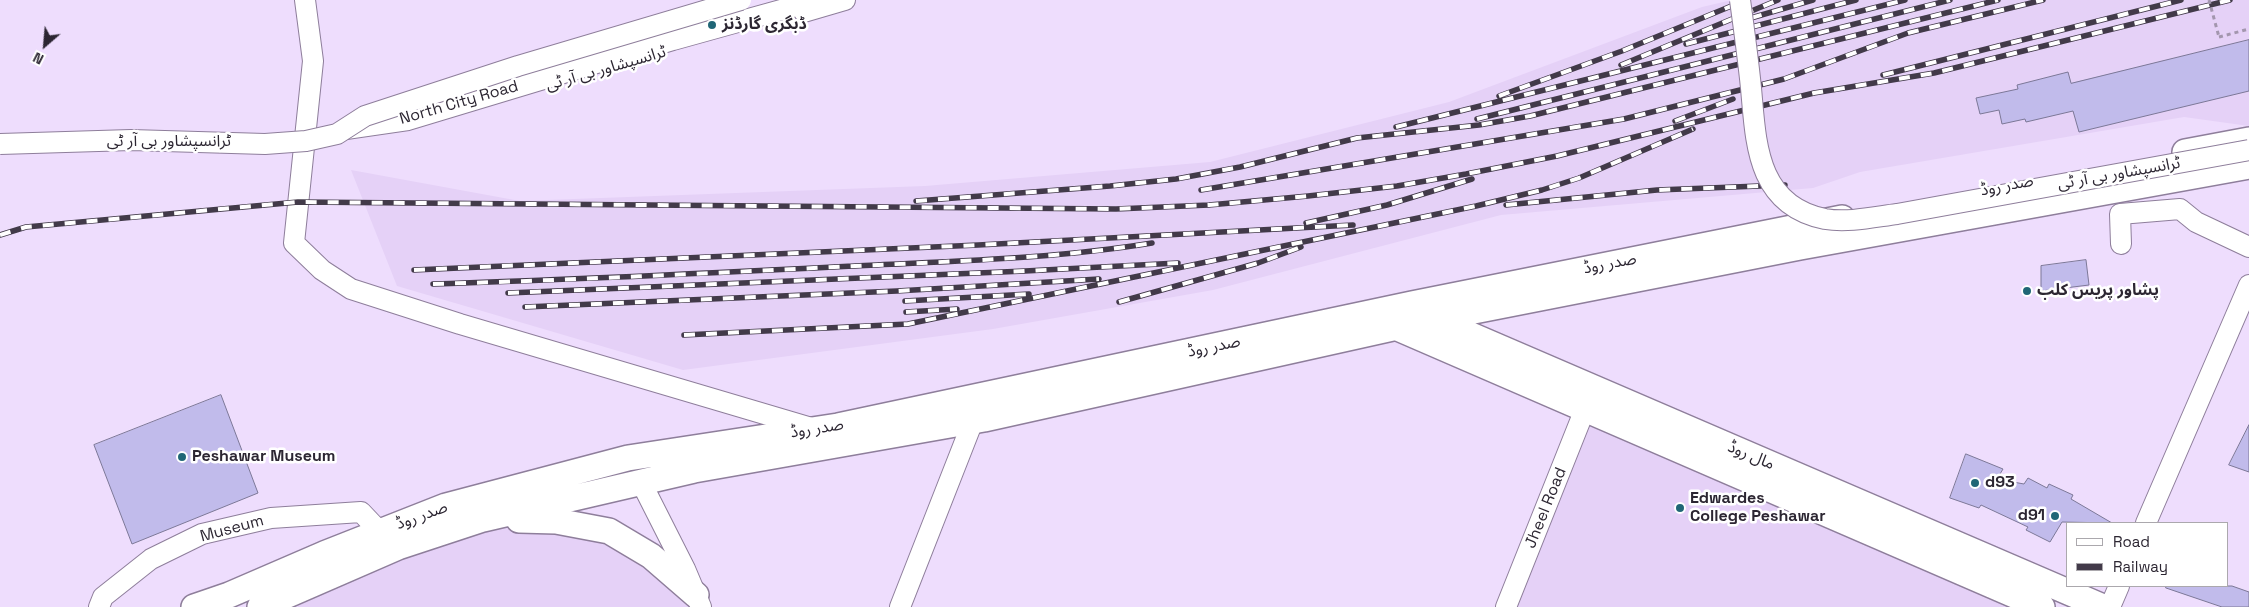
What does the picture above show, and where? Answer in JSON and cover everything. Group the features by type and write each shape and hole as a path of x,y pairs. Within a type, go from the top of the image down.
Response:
{"main road":[{"name":"صدر روڈ","path":"260,607 398,547 483,519 694,470 973,421 1397,317 1784,229 2249,140"},
{"name":"صدر روڈ","path":"1397,317 1433,319 1800,247 2249,166"},
{"name":"صدر روڈ","path":"194,607 229,595 446,506 628,458 819,430 1360,315"},
{"name":"مال روڈ","path":"1360,315 1397,317 1585,409 2042,607"},
{"name":"مال روڈ","path":"1433,319 2103,607"},
{"path":"483,519 556,521 609,531 651,556 699,601"}],"street":[{"path":"306,0 313,61 294,243 322,270 351,289 460,324 819,430"},
{"name":"ٹرانسپشاور بی آر ٹی","path":"337,134 365,116 374,113 518,66 741,0"},
{"name":"North City Road","path":"0,145 306,136 381,122 408,120 673,40 817,0"},
{"name":"ٹرانسپشاور بی آر ٹی","path":"0,145 131,140 289,144 337,134 377,135 845,0"},
{"name":"ٹرانسپشاور بی آر ٹی","path":"1740,0 1754,129 1763,168 1774,187 1784,198 1796,207 1824,218 1839,220 1897,214 2249,150"},
{"path":"2121,244 2120,214 2180,209 2196,222 2249,247"},
{"path":"2146,522 2241,324 2249,285"},
{"name":"Jheel Road","path":"1506,607 1585,409"},
{"path":"900,607 973,421"},
{"path":"641,482 699,601"},
{"name":"Museum","path":"99,607 103,597 151,559 202,534 271,518 361,512 380,532"},
{"path":"2110,607 2119,587"}],"path":[{"path":"2209,0 2219,37 2249,29"}],"shaded area":[{"path":"1732,0 2249,0 2249,126 2184,117 1860,172 1813,188 1501,215 1213,290 993,329 683,370 397,286 351,170 520,201 925,186 1210,162 1449,102 1702,7"},
{"name":"Edwardes College Peshawar","path":"1585,409 2042,607 1506,607"},
{"path":"483,519 609,531 701,607 259,607"}],"building":[{"path":"2249,40 2249,91 2079,132 2073,111 2026,122 2025,119 2002,124 1999,110 1980,114 1976,98 2018,89 2017,85 2068,72 2071,83"},
{"path":"2086,260 2089,285 2041,291 2041,266"},
{"name":"Peshawar Museum","path":"221,395 258,493 132,544 94,445"},
{"path":"2249,425 2249,472 2229,465"},
{"path":"1966,454 2003,469 1997,479 2024,484 2028,478 2047,488 2049,484 2073,495 2071,499 2110,522 2062,522 2050,542 2026,530 2028,527 1981,505 1979,508 1950,498"},
{"path":"2232,586 2249,592 2249,607 2222,607 2166,588"}],"railway":[{"path":"1499,96 1622,51 1746,0"},
{"path":"1621,65 1778,0"},
{"path":"1751,18 1813,0"},
{"path":"1686,44 1856,0"},
{"path":"1396,127 1905,0"},
{"path":"1477,119 1950,0"},
{"path":"916,201 1176,179 1240,167 1357,138 1479,125 1530,116 1998,0"},
{"path":"1201,190 1624,119 1784,79 1908,33 2043,0"},
{"path":"1883,75 2181,0"},
{"path":"0,235 26,227 298,202 1116,209 1209,205 1308,196 1397,186 1557,156 1814,93 1934,73 2230,0"},
{"path":"1675,121 1733,99"},
{"path":"684,335 908,324 1476,206 1542,190 1579,178 1693,129"},
{"path":"1306,223 1387,205 1472,179"},
{"path":"1506,205 1657,190 1785,185"},
{"path":"414,270 978,245 1353,225"},
{"path":"433,284 1004,259 1078,253 1152,243"},
{"path":"1119,302 1258,263 1301,247"},
{"path":"508,293 1178,263"},
{"path":"525,307 897,291 1099,279"},
{"path":"905,301 1029,294"},
{"path":"906,312 957,309"}],"place":[{"name":"ڈبگری گارڈنز","path":"712,25"},
{"name":"پشاور پریس کلب","path":"2027,291"},
{"name":"Peshawar Museum","path":"182,457"},
{"name":"d93","path":"1975,483"},
{"name":"Edwardes College Peshawar","path":"1680,508"},
{"name":"d91","path":"2055,516"}]}
